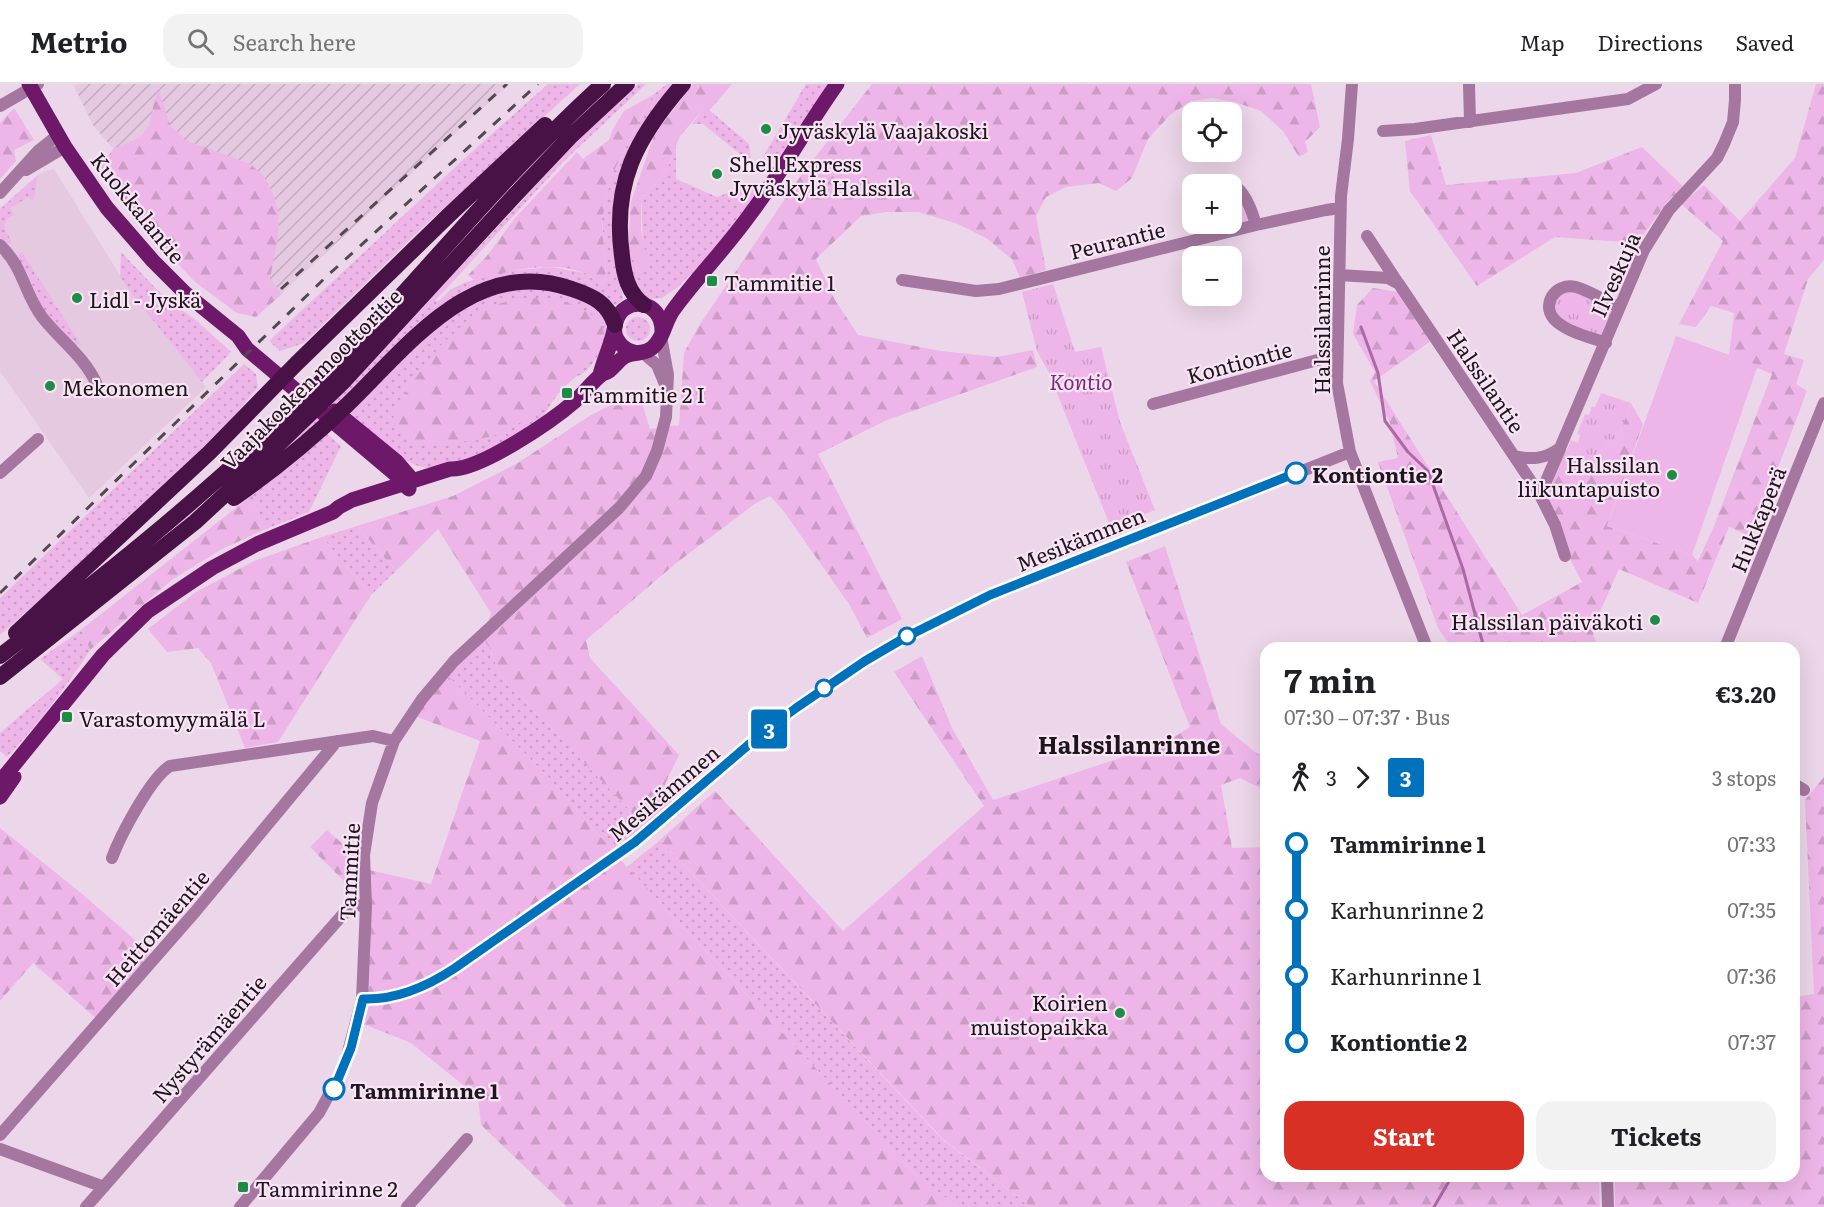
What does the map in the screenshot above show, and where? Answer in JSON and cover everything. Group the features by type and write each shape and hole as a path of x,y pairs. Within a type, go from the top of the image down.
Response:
{"highway":[{"name":"Vaajakosken moottoritie","path":"0,677 195,522 342,383 570,137 627,84"},
{"path":"646,306 632,293 623,266 618,215 621,196 627,171 637,149 652,124 683,84"},
{"name":"Vaajakosken moottoritie","path":"0,655 170,521 289,414 393,306 539,146 600,86"},
{"path":"0,655 9,640 31,617 210,452 285,375 550,120 573,102 600,86"},
{"path":"195,522 219,509 309,440 438,317 477,292 517,281 554,283 574,289 602,304 612,314 615,327"}],"main road":[{"name":"Kuokkalantie","path":"29,84 61,141 91,186 129,235 185,293 238,336 253,342 285,375 349,429 408,472 409,485"},
{"path":"0,782 103,655 148,611 171,594 212,567 257,544 333,512 352,500 409,485 450,469 459,470 502,450 533,432 573,402 624,355 654,347 672,311 752,213 837,84"},
{"path":"600,375 611,347 619,314 625,308 630,305 661,306 704,273"},
{"path":"646,306 661,317 662,334"},
{"path":"615,327 622,347 641,352"},
{"path":"0,797 41,733"}],"street":[{"path":"0,106 38,84"},
{"name":"Halssilanrinne","path":"1352,84 1340,208 1336,355 1339,402 1350,452 1425,642"},
{"path":"1469,84 1470,122"},
{"path":"1383,131 1470,122 1628,99 1656,84"},
{"name":"Ilveskuja","path":"1540,495 1644,250 1675,202 1717,158 1724,144 1733,122 1736,100 1735,84"},
{"path":"0,193 38,151 61,141"},
{"path":"1242,193 1256,225"},
{"name":"Peurantie","path":"902,280 976,291 999,289 1256,225 1340,208"},
{"name":"Halssilantie","path":"1367,236 1540,495 1555,525 1565,556"},
{"path":"0,245 14,259 40,315 85,363 97,385"},
{"path":"1339,275 1388,278 1399,284"},
{"path":"1606,343 1558,323 1550,315 1548,305 1551,297 1557,291 1574,287 1619,307"},
{"name":"Tammitie","path":"240,1207 304,1133 330,1096 344,1067 363,999 366,906 364,855 372,803 394,741 417,705 454,661 612,515 634,492 652,465 666,417 668,375 662,334"},
{"name":"Tammitie","path":"641,352 657,365 663,378 666,395"},
{"name":"Kontiontie","path":"1153,404 1336,355"},
{"name":"Hukkaperä","path":"1727,642 1824,404"},
{"path":"0,473 38,439"},
{"path":"1514,456 1529,459 1548,456 1560,448"},
{"name":"Mesikämmen","path":"363,999 375,999 417,988 438,979 455,968 635,842 760,735 796,708 865,661 915,632 990,595 1350,452"},
{"path":"112,858 119,839 158,777 170,766 372,736 394,741"},
{"name":"Heittomäentie","path":"0,1135 195,912 337,741"},
{"name":"Nystyrämäentie","path":"86,1207 345,912 355,905 366,906"},
{"path":"407,1207 467,1139"},
{"path":"0,1149 104,1187"},
{"path":"1607,1182 1608,1207"}],"shaded area":[{"path":"78,84 509,84 256,317 93,125 74,86"},
{"path":"54,169 131,293 206,387 89,498 0,371 0,209 38,175"}],"green space":[{"path":"548,84 580,84 423,227 304,343 280,351 269,341 464,159"},
{"path":"638,84 646,84 562,163 435,301 466,282 507,271 550,267 586,273 600,284 606,279 602,220 611,176 653,95 667,84 674,84 631,149 620,276 623,299 618,304 612,305 500,280 342,402 268,464 377,357 575,143"},
{"path":"693,84 732,84 709,111 702,111 680,136 667,169 648,195 641,196 641,229 647,262 639,274 628,246 631,202 654,135"},
{"path":"806,84 829,84 778,163 770,165 763,157"},
{"path":"872,84 1311,84 1320,127 1305,142 1308,152 1299,157 1283,131 1261,111 1242,104 1242,102 1213,98 1182,102 1182,107 1170,115 1148,139 1132,178 1116,191 1099,183 1066,187 1046,197 1036,216 1046,270 1020,278 1012,259 986,238 958,224 918,212 887,212 861,216 816,259 835,300 858,335 941,351 997,357 1033,350 1037,367 887,420 818,454 902,619 867,638 849,604 782,509 770,496 756,503 675,564 586,640 590,658 679,755 665,784 673,804 646,827 499,674 491,650 484,640 491,613 438,529 396,571 357,526 453,496 516,464 591,415 627,397 640,397 650,429 679,425 684,353 698,327 802,174"},
{"path":"1816,84 1824,84 1824,260 1808,279 1784,354 1804,360 1796,384 1807,391 1752,537 1729,527 1698,603 1619,569 1592,630 1596,642 1448,642 1438,628 1378,462 1398,458 1390,423 1370,381 1375,372 1353,334 1357,305 1373,288 1398,292 1431,341 1374,381 1522,615 1582,582 1559,536 1548,500 1548,490 1571,440 1581,444 1577,454 1603,455 1608,442 1615,444 1631,403 1643,424 1607,526 1692,555 1698,561 1714,526 1772,374 1729,356 1734,313 1711,306 1696,327 1679,324 1723,241 1672,196 1637,243 1555,237 1477,286 1410,191 1405,141 1431,135 1446,185 1576,173 1642,147 1692,195 1704,185 1740,221 1795,158"},
{"path":"159,91 171,127 188,141 250,164 263,175 273,194 279,213 278,238 270,279 282,294 256,317 237,313 195,282 127,209 101,167 113,149 139,138 149,126 156,94"},
{"path":"653,95 611,176 602,220 606,279 600,284 585,273 558,267 530,268 474,280 468,275 486,257 515,218 577,152 583,159 609,140 624,111"},
{"path":"14,108 34,140 14,150 16,161 0,179 0,123"},
{"path":"702,111 713,113 749,144 751,158 746,159 703,124 692,124"},
{"path":"676,146 676,179 717,197 755,182 755,195 709,257 678,287 662,298 649,299 636,282 628,246 639,273 643,243 641,196 648,195 667,169"},
{"path":"38,175 34,199 31,200 29,197 10,208 14,215 7,219 4,227 12,243 7,244 0,238 0,209"},
{"path":"1242,202 1251,223 1242,225"},
{"path":"20,252 81,345 74,344 44,312 29,276 18,259"},
{"path":"121,252 163,296 197,321 231,352 202,382 120,276"},
{"name":"Kontio","path":"1053,284 1075,352 1101,347 1120,422 1155,510 1111,528 1049,373 1037,351 1022,292"},
{"path":"1565,287 1619,307 1606,343 1558,323 1551,297"},
{"path":"520,288 552,290 584,300 603,316 606,327 605,340 599,354 588,369 566,385 543,417 533,425 468,459 437,468 426,468 415,465 394,453 349,412 425,335 482,298"},
{"path":"517,298 561,301 601,321 604,335 600,346 577,375 528,417 495,435 459,442 423,444 409,439 390,424 411,384 439,347 477,311"},
{"path":"638,317 643,318 649,324 649,334 643,340 638,341 633,340 627,334 626,329 627,324 633,318"},
{"name":"Halssilan liikuntapuisto","path":"1676,336 1758,365 1692,555 1607,526"},
{"path":"244,364 256,374 258,387 230,421 135,517 0,635 0,598"},
{"path":"1601,393 1631,403 1615,445 1608,442 1603,455 1599,453 1596,462 1577,454 1581,444 1578,443 1580,435 1577,434 1585,414 1589,415"},
{"path":"326,433 341,446 309,512 264,530 252,495"},
{"path":"252,495 264,530 222,549 173,579 90,650 82,629"},
{"path":"357,526 396,571 371,595 322,537"},
{"path":"322,537 371,595 278,742 245,748 211,663 198,648 167,652 148,629 196,592 254,561"},
{"path":"1165,546 1221,724 1260,755 1260,788 1240,778 1221,785 1232,848 1260,847 1260,1182 1599,1182 1600,1207 1031,1207 944,1140 660,840 715,791 843,931 984,806 894,672 922,656 952,728 993,800 1165,743 1190,727 1126,562"},
{"path":"82,629 90,650 51,705 7,757 0,751 0,733 63,679 40,659"},
{"path":"484,640 491,650 499,674 646,827 614,852 550,779 447,675"},
{"path":"447,675 550,779 627,867 915,1174 958,1207 567,1207 481,1125 478,1097 411,1043 361,1023 369,870 431,884 480,741 415,716"},
{"path":"1824,777 1824,1207 1615,1207 1615,1182 1800,1182 1800,996 1814,994 1805,800"},
{"path":"0,828 81,893 156,958 99,1021 33,963 0,1001"},
{"path":"327,830 354,854 354,891 310,847"},
{"path":"660,840 943,1140 1031,1207 958,1207 915,1174 627,867"}],"waterway":[{"path":"1361,327 1378,373 1385,421 1408,452 1428,471 1463,569 1482,642"},
{"path":"1434,1207 1449,1182"}],"railway":[{"path":"281,289 507,84"},
{"path":"0,593 326,277 538,84"}],"bus line":[{"name":"3","path":"334,1089 351,1048 363,999 394,995 424,986 455,968 659,824 760,735 830,683 915,632 990,595 1296,473"}],"place":[{"name":"Jyväskylä Vaajakoski","path":"766,129"},
{"name":"Shell Express Jyväskylä Halssila","path":"717,174"},
{"name":"Tammitie 1","path":"712,281"},
{"name":"Lidl - Jyskä","path":"77,298"},
{"name":"Mekonomen","path":"50,386"},
{"name":"Tammitie 2 I","path":"567,393"},
{"name":"Kontiontie 2","path":"1296,473"},
{"name":"Halssilan liikuntapuisto","path":"1672,475"},
{"name":"Halssilan päiväkoti","path":"1655,620"},
{"name":"Varastomyymälä L","path":"67,717"},
{"name":"Koirien muistopaikka","path":"1120,1013"},
{"name":"Tammirinne 1","path":"334,1089"},
{"name":"Tammirinne 2","path":"243,1187"}],"district":[{"name":"Halssilanrinne","path":"1129,743"}]}
